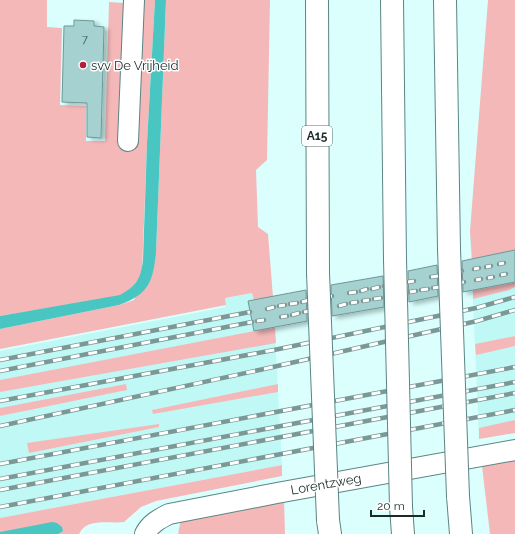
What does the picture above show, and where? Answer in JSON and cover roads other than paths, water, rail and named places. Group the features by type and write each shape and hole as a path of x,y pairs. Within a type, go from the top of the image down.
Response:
{"highway":[{"name":"A15","path":"317,0 318,273 329,527"},
{"path":"392,0 395,259 401,507 403,534"},
{"path":"445,0 449,249 458,496 461,534"}],"street":[{"path":"128,141 134,0"},
{"name":"Lorentzweg","path":"145,534 160,518 169,514 515,450"}],"water":[{"path":"155,0 166,0 156,252 153,271 148,286 137,296 119,305 0,329 0,316 120,295 134,285 139,277 143,260 147,143"},
{"path":"52,522 57,523 62,527 63,531 58,534 0,534 0,532"}],"railway":[{"path":"499,264 504,263"},
{"path":"486,267 491,266"},
{"path":"474,269 479,268"},
{"path":"456,273 462,271"},
{"path":"443,275 449,274"},
{"path":"501,275 506,274"},
{"path":"431,277 438,276"},
{"path":"488,278 493,277"},
{"path":"476,280 481,279"},
{"path":"408,282 414,281"},
{"path":"458,283 464,282"},
{"path":"396,284 403,283"},
{"path":"445,286 451,284"},
{"path":"384,286 391,285"},
{"path":"372,289 379,287"},
{"path":"433,288 440,287"},
{"path":"361,291 367,289"},
{"path":"421,290 428,289"},
{"path":"410,292 416,291"},
{"path":"349,293 356,292"},
{"path":"326,297 332,296"},
{"path":"386,297 393,296"},
{"path":"0,401 274,350 476,308 515,297"},
{"path":"374,299 381,298"},
{"path":"302,302 309,300"},
{"path":"363,301 369,300"},
{"path":"351,303 357,302"},
{"path":"290,304 297,303"},
{"path":"339,306 346,304"},
{"path":"279,306 285,305"},
{"path":"267,309 274,307"},
{"path":"316,310 322,309"},
{"path":"0,426 264,369 477,321 515,310"},
{"path":"304,312 311,311"},
{"path":"0,360 250,312"},
{"path":"292,315 299,313"},
{"path":"281,317 287,316"},
{"path":"257,321 264,320"},
{"path":"0,371 252,322"},
{"path":"0,464 515,367"},
{"path":"0,479 515,382"},
{"path":"0,490 515,393"},
{"path":"0,507 515,410"}],"place":[{"name":"svv De Vrijheid","path":"83,65"}]}
